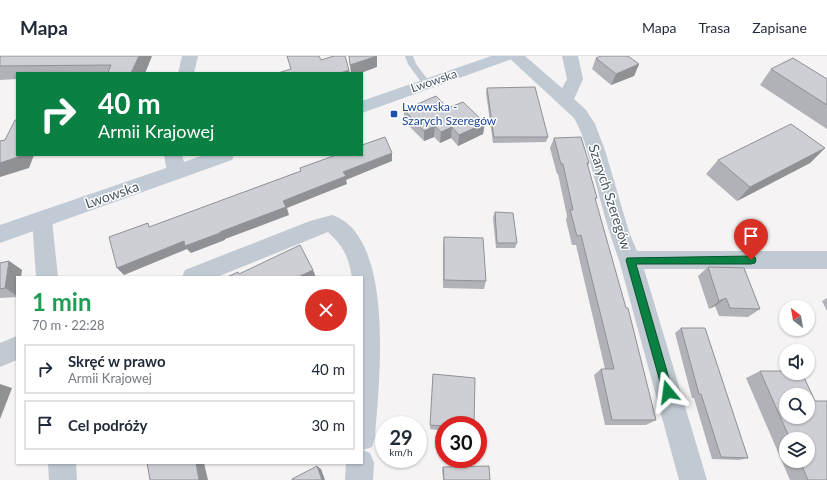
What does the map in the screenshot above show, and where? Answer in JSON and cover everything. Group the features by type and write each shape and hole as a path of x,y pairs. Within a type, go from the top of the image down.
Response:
{"street":[{"path":"186,72 190,56"},
{"name":"Lwowska","path":"363,107 506,56"},
{"name":"Szarych Szeregów","path":"515,56 580,114 586,124 596,150 619,232 630,260 693,480"},
{"path":"565,100 575,79 570,56"},
{"name":"Lwowska","path":"0,234 42,220 175,163 219,156"},
{"path":"42,220 47,276"},
{"path":"196,276 318,227 332,223 340,227 347,235 356,252 364,273 368,306 363,415"},
{"path":"630,260 827,260"},
{"path":"0,354 16,348"},
{"path":"62,464 63,480"},
{"path":"359,480 360,464"}],"lane":[{"path":"409,56 412,64 427,84"}],"building":[{"path":"0,56 139,56 131,72 108,72 111,65 0,66"},
{"path":"287,56 319,56 321,60 334,56 345,56 349,70 343,72 281,72 291,69"},
{"path":"349,56 377,56 350,65"},
{"path":"601,56 628,56 639,64 616,74 596,58"},
{"path":"793,58 827,79 827,105 771,69"},
{"path":"535,87 548,137 494,137 487,88"},
{"path":"436,96 448,108 463,102 485,123 459,135 452,127 441,132 435,126 424,131 404,110"},
{"path":"16,120 16,156 18,156 0,163 0,141 5,140"},
{"path":"791,124 825,148 750,187 718,160"},
{"path":"385,137 392,153 343,172 346,176 283,201 286,207 185,246 184,241 117,268 109,237 148,223 149,227 301,171 300,168 333,156 363,156 363,145"},
{"path":"581,137 597,198 595,198 626,308 628,308 656,420 612,420 601,369 614,369 581,235 577,236 570,210 573,210 563,164 561,164 554,138"},
{"path":"495,212 513,213 517,243 497,243"},
{"path":"444,237 483,238 486,281 444,280"},
{"path":"300,245 313,270 300,276 229,276 238,272 239,274"},
{"path":"9,261 5,288 0,289 0,263"},
{"path":"708,267 744,268 760,309 730,308 726,298 719,301"},
{"path":"681,328 705,328 748,458 721,457 701,394 699,394"},
{"path":"760,371 779,371 779,380 805,380 809,388 779,388 779,414"},
{"path":"433,374 475,378 474,416 435,416 435,425 430,425"},
{"path":"815,401 827,401 827,480 808,480 803,468 815,468 815,432 787,432 783,424 815,424"},
{"path":"147,464 196,464 199,480 150,480"},
{"path":"317,466 322,480 292,480 292,479"},
{"path":"487,466 489,466 490,480 444,480 443,468 487,468"}],"place":[{"name":"Lwowska - Szarych Szeregów","path":"394,114"}],"route":[{"path":"668,392 630,260 751,260"}]}
